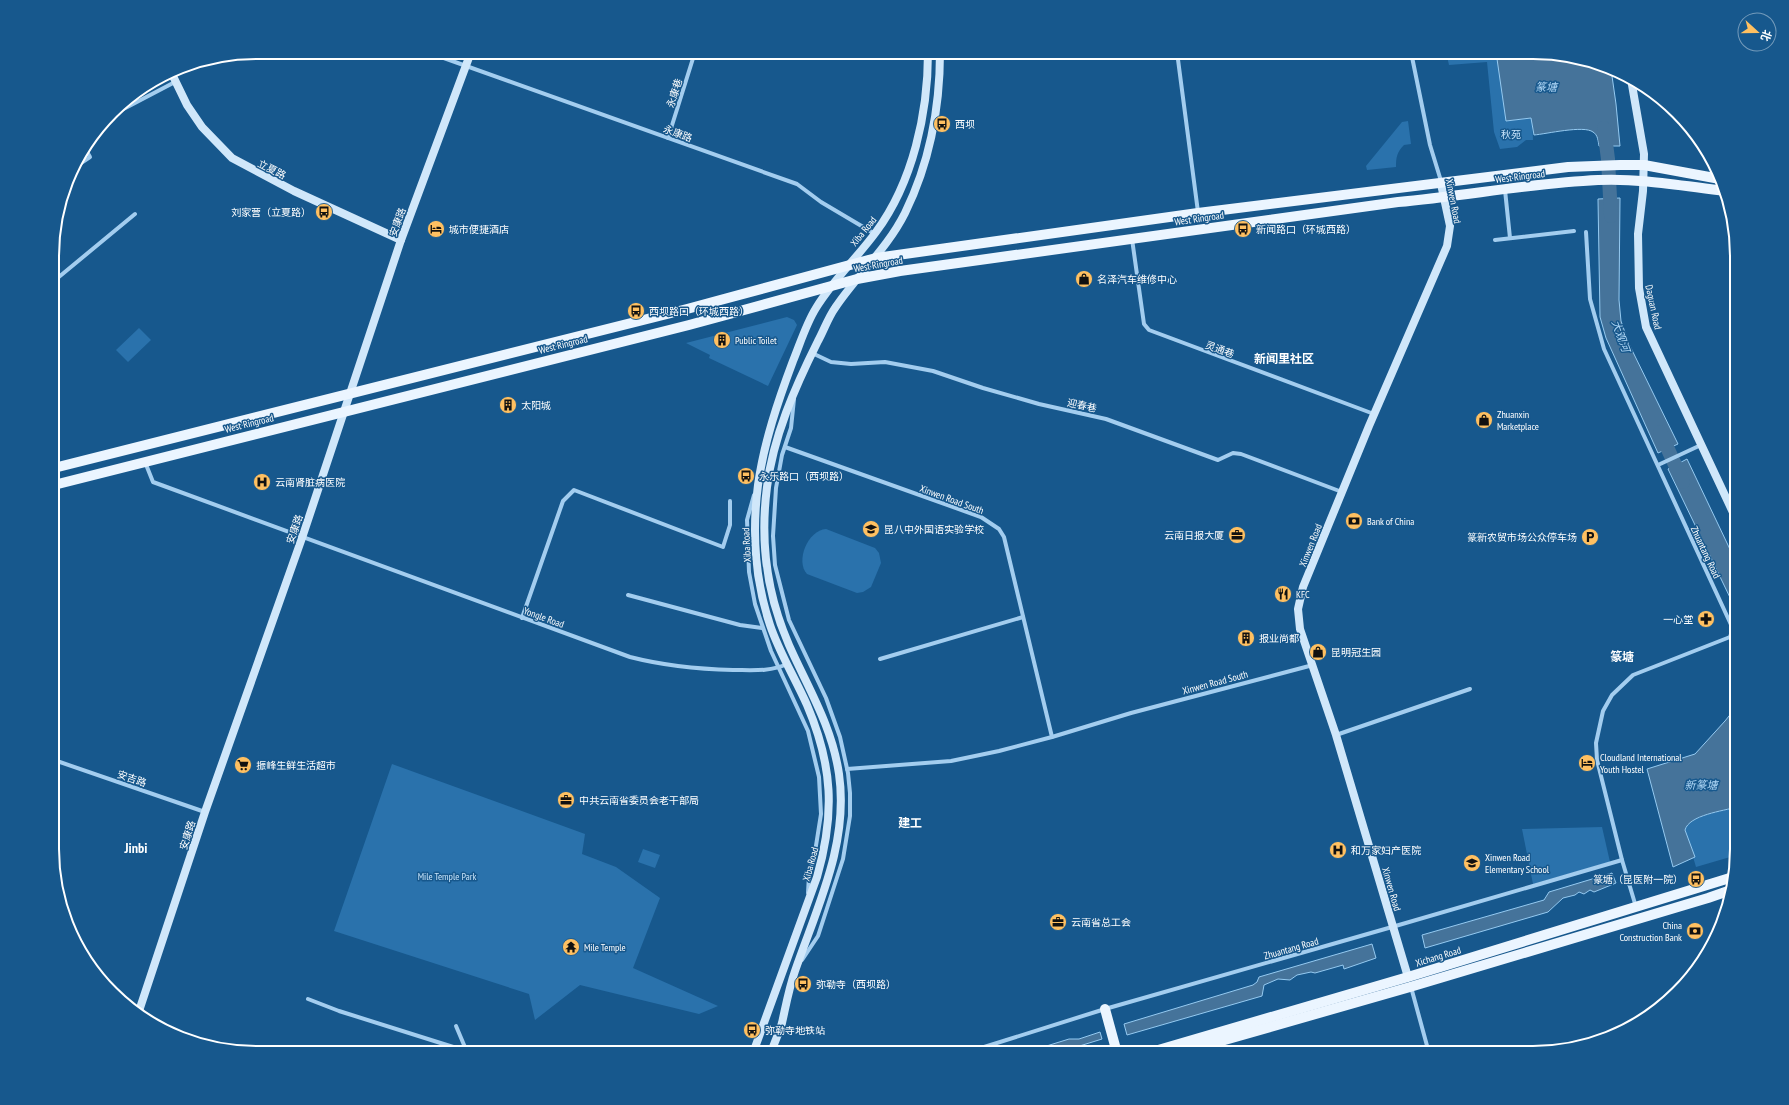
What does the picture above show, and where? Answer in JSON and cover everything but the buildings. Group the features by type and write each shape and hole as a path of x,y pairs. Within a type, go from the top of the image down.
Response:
{"main road":[{"name":"安康路","path":"140,1008 206,812 302,538 401,240 468,59"},
{"name":"Xiba Road","path":"756,1046 808,904 824,854 830,815 830,794 825,759 816,728 784,666 763,602 757,571 755,518 760,473 772,421 790,371 816,309 832,286 875,234 892,210 911,161 923,113 928,73 928,59"},
{"name":"Xiba Road","path":"774,1046 782,1023 786,1001 821,901 834,856 841,815 841,801 839,774 831,740 817,702 780,624 766,566 764,536 767,487 773,453 795,391 812,353 834,310 857,279 876,258 905,213 920,173 934,123 938,98 940,59"},
{"name":"立夏路","path":"173,77 187,105 202,126 232,158 294,191 401,240"},
{"name":"Daguan Road","path":"1632,86 1642,140 1644,166 1638,234 1639,280 1646,327 1730,505"},
{"name":"West Ringroad","path":"59,467 687,309 849,264 876,258 1198,214 1568,167 1598,165 1644,166 1714,178"},
{"name":"West Ringroad","path":"59,484 689,325 857,279 1398,202 1598,180 1643,181 1719,190"},
{"name":"Xinwen Road","path":"1409,982 1336,735 1300,629 1298,608 1303,587 1374,414 1447,246 1450,226 1442,184"},
{"name":"Xichang Road","path":"1202,1046 1409,982 1636,907 1727,879"},
{"name":"Xichang Road","path":"1174,1046 1409,982 1725,892"},
{"path":"1105,1009 1115,1046"}],"street":[{"path":"446,59 466,66"},
{"name":"永康巷","path":"668,138 693,59"},
{"path":"1178,59 1198,214"},
{"name":"Xinwen Road","path":"1412,59 1430,145 1442,184"},
{"name":"永康路","path":"466,66 797,184 821,202 875,234"},
{"path":"127,107 175,82"},
{"path":"83,162 90,157 88,153"},
{"path":"1505,190 1510,238"},
{"path":"59,277 134,214"},
{"path":"1494,240 1574,231"},
{"name":"Zhuantang Road","path":"1586,232 1590,299 1604,349 1730,622"},
{"name":"灵通巷","path":"1132,239 1144,324 1149,330 1374,414"},
{"name":"迎春巷","path":"812,353 831,362 851,364 885,362 933,371 983,388 1040,404 1106,419 1218,460 1233,453 1241,454 1342,492"},
{"path":"795,391 791,428 784,447 776,488 773,536 775,565 789,620 826,698 840,737 847,769 850,793 850,816 843,859 818,936 796,970"},
{"path":"1658,465 1701,445"},
{"name":"Xinwen Road South","path":"784,447 981,517 999,529 1004,537 1052,737"},
{"name":"Yongle Road","path":"145,462 153,482 302,538 630,657 659,664 707,669 760,670 784,666"},
{"path":"760,473 746,520 749,572 755,604 762,628 784,666"},
{"path":"522,618 563,501 574,490 723,547 730,525 730,501"},
{"path":"628,595 740,625 762,628"},
{"path":"880,659 1023,617"},
{"name":"Zhuantang Road","path":"1636,907 1622,860 1597,760 1596,743 1603,711 1612,695 1633,676 1730,637"},
{"name":"Xinwen Road South","path":"847,769 951,760 1052,737 1131,713 1313,665"},
{"path":"1336,735 1470,689"},
{"name":"安吉路","path":"59,762 206,812"},
{"name":"Zhuantang Road","path":"987,1046 1105,1009 1622,860"},
{"name":"Xinwen Road","path":"1409,982 1427,1046"},
{"path":"308,999 339,1011 448,1046"},
{"path":"456,1026 464,1046"}],"green space":[{"name":"秋苑","path":"1448,59 1498,59 1506,121 1532,118 1533,140 1526,140 1517,147 1500,149 1494,132 1487,62 1449,65"},
{"path":"1408,121 1411,144 1404,145 1398,152 1396,167 1367,170 1366,166 1402,122"},
{"path":"787,317 794,320 797,325 768,386 709,358 710,355 686,343"},
{"path":"139,328 151,340 128,362 116,350"},
{"path":"826,529 875,548 879,553 881,563 871,587 863,592 857,593 807,574 802,562 805,547 814,535"},
{"name":"Mile Temple Park","path":"392,764 585,834 582,854 616,867 660,898 633,968 718,1006 699,1014 580,985 535,1020 529,994 334,931"},
{"path":"1730,809 1730,857 1696,867 1685,830 1693,821 1707,815"},
{"path":"1602,827 1610,862 1533,884 1522,829"},
{"path":"643,849 660,855 655,868 638,862"}],"water":[{"name":"篆塘","path":"1497,59 1546,59 1571,63 1596,69 1612,76 1620,146 1599,146 1596,135 1588,130 1565,130 1534,135 1531,118 1506,121"},
{"path":"1620,198 1619,300 1621,321 1629,344 1678,444 1658,453 1606,338 1600,317 1598,199"},
{"path":"1687,459 1730,549 1730,597 1668,469"},
{"name":"新篆塘","path":"1730,715 1730,809 1707,814 1688,825 1685,830 1695,857 1673,867 1647,769 1695,754"},
{"path":"1612,873 1616,883 1594,892 1590,890 1584,894 1579,892 1575,895 1563,898 1548,912 1425,948 1422,935 1544,900 1549,892"},
{"path":"1372,944 1376,958 1344,969 1343,965 1315,973 1311,972 1297,975 1290,980 1278,979 1264,985 1262,996 1127,1035 1124,1024 1253,985 1257,982 1259,977"},
{"path":"1100,1032 1102,1039 1080,1046 1046,1046 1069,1039 1079,1039"}],"waterway":[{"name":"大观河","path":"1604,128 1608,159 1611,216"},
{"name":"大观河","path":"1660,432 1683,482"}],"place":[{"name":"西坝","path":"942,124"},
{"name":"刘家营（立夏路）","path":"324,212"},
{"name":"城市便捷酒店","path":"436,229"},
{"name":"新闻路口（环城西路）","path":"1243,229"},
{"name":"名泽汽车维修中心","path":"1084,279"},
{"name":"西坝路口（环城西路）","path":"636,311"},
{"name":"Public Toilet","path":"722,340"},
{"name":"太阳城","path":"508,405"},
{"name":"Zhuanxin Marketplace","path":"1484,420"},
{"name":"永乐路口（西坝路）","path":"746,476"},
{"name":"云南肾脏病医院","path":"262,482"},
{"name":"Bank of China","path":"1354,521"},
{"name":"昆八中外国语实验学校","path":"871,529"},
{"name":"云南日报大厦","path":"1237,535"},
{"name":"篆新农贸市场公众停车场","path":"1590,537"},
{"name":"KFC","path":"1283,594"},
{"name":"一心堂","path":"1706,619"},
{"name":"报业尚都","path":"1246,638"},
{"name":"昆明冠生园","path":"1318,652"},
{"name":"Cloudland International Youth Hostel","path":"1587,763"},
{"name":"振峰生鲜生活超市","path":"243,765"},
{"name":"中共云南省委员会老干部局","path":"566,800"},
{"name":"和万家妇产医院","path":"1338,850"},
{"name":"Xinwen Road Elementary School","path":"1472,863"},
{"name":"篆塘（昆医附一院）","path":"1696,879"},
{"name":"云南省总工会","path":"1058,922"},
{"name":"China Construction Bank","path":"1695,931"},
{"name":"Mile Temple","path":"571,947"},
{"name":"弥勒寺（西坝路）","path":"803,984"},
{"name":"弥勒寺地铁站","path":"752,1030"}],"district":[{"name":"新闻里社区","path":"1284,359"},
{"name":"篆塘","path":"1622,657"},
{"name":"建工","path":"910,823"},
{"name":"Jinbi","path":"136,848"}]}
